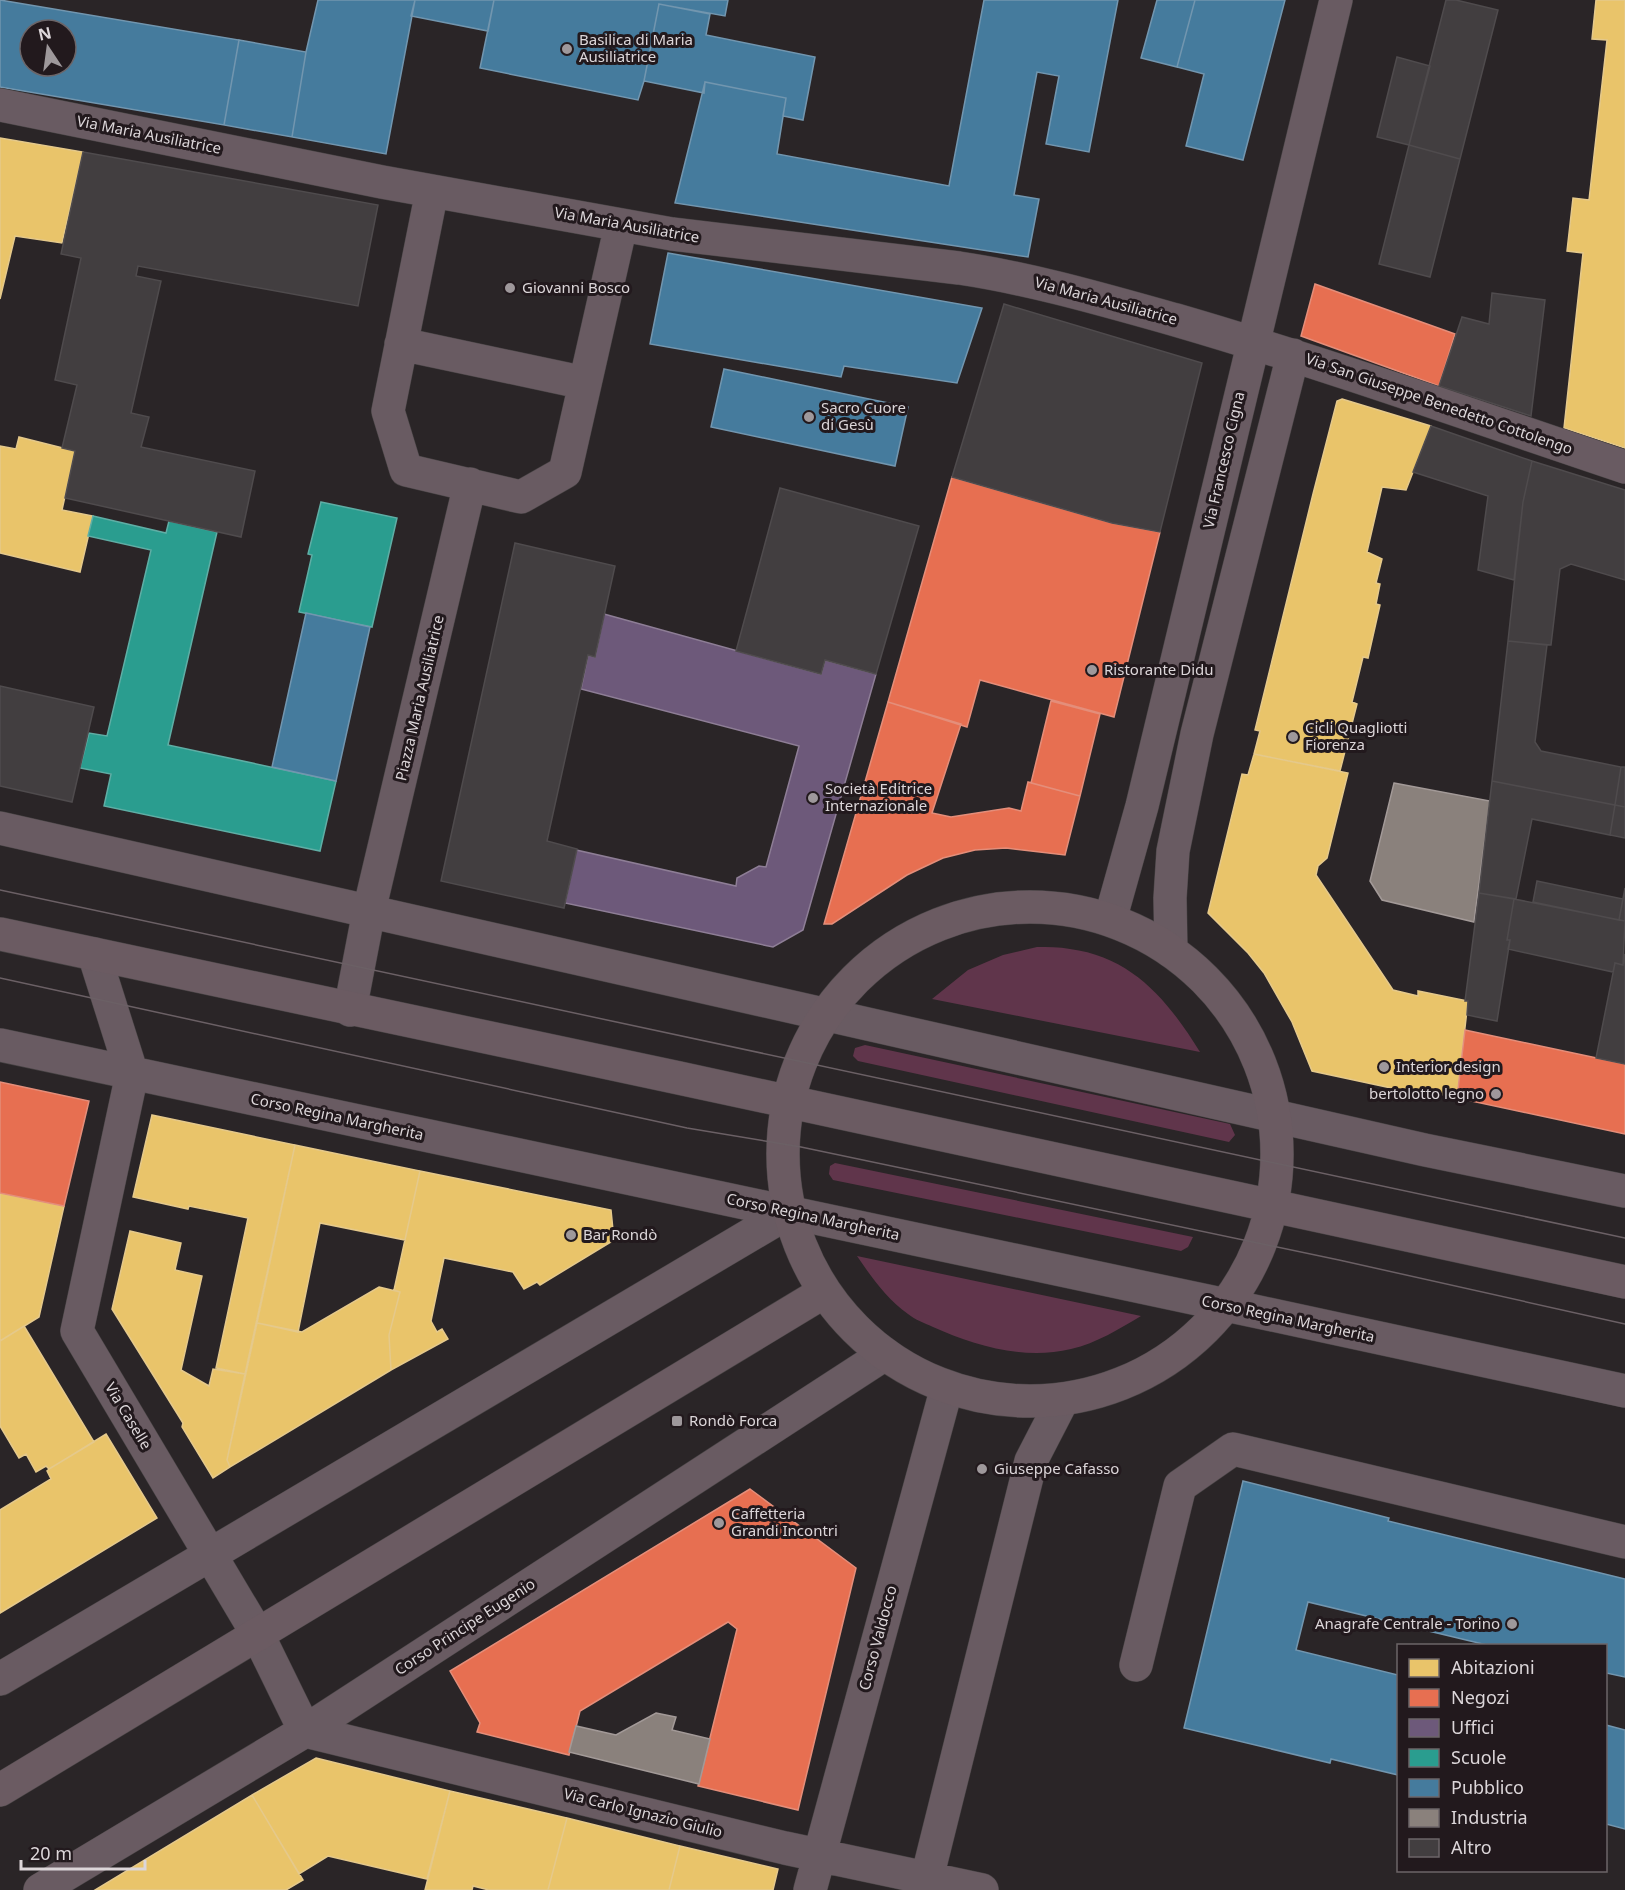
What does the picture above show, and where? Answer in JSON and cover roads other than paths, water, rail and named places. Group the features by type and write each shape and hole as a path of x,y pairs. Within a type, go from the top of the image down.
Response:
{"main road":[{"path":"1011,907 1067,909 1110,920 1146,935 1171,951 1205,979 1234,1013 1260,1062 1271,1094 1275,1115 1278,1164 1272,1205 1256,1255 1226,1305 1205,1329 1154,1368 1094,1393 1062,1399 1029,1401 996,1399 947,1387 925,1378 885,1354 852,1326 824,1293 806,1260 789,1212 783,1181 782,1155 788,1101 801,1061 826,1014 862,972 884,954 932,927 957,918 1011,907"},
{"path":"0,934 1625,1282"},
{"path":"0,1790 824,1293"}],"street":[{"name":"Via Francesco Cigna","path":"1110,920 1142,806 1336,0"},
{"name":"Via Maria Ausiliatrice","path":"0,105 370,180 672,234 1007,275 1055,286 1252,342"},
{"path":"432,191 388,411 406,470 521,497 565,472 621,225"},
{"name":"Via San Giuseppe Benedetto Cottolengo","path":"1252,342 1625,467"},
{"path":"401,344 585,383"},
{"path":"1171,951 1170,898 1173,851 1194,746 1293,355"},
{"name":"Piazza Maria Ausiliatrice","path":"369,911 470,484"},
{"path":"0,828 1425,1150 1625,1191"},
{"path":"350,1010 369,911"},
{"path":"94,954 132,1074"},
{"name":"Corso Regina Margherita","path":"0,1045 1625,1391"},
{"name":"Via Caselle","path":"132,1074 77,1331 258,1635 305,1731"},
{"path":"0,1679 789,1212"},
{"name":"Corso Principe Eugenio","path":"40,1890 305,1731 885,1354"},
{"name":"Corso Valdocco","path":"810,1890 947,1387"},
{"path":"926,1884 1031,1461 1062,1399"},
{"path":"1136,1665 1180,1486 1233,1449 1625,1542"},
{"name":"Via Carlo Ignazio Giulio","path":"305,1731 820,1855 926,1884 982,1890"}],"tram line":[{"path":"0,890 1625,1238"},
{"path":"0,978 687,1128 801,1147 1339,1260 1625,1324"}],"place":[{"name":"Basilica di Maria Ausiliatrice","path":"567,49"},
{"name":"Giovanni Bosco","path":"510,288"},
{"name":"Sacro Cuore di Gesù","path":"809,417"},
{"name":"Ristorante Didu","path":"1092,670"},
{"name":"Cicli Quagliotti Fiorenza","path":"1293,737"},
{"name":"Società Editrice Internazionale","path":"813,798"},
{"name":"Interior design","path":"1384,1067"},
{"name":"bertolotto legno","path":"1496,1094"},
{"name":"Bar Rondò","path":"571,1235"},
{"name":"Rondò Forca","path":"677,1421"},
{"name":"Giuseppe Cafasso","path":"982,1469"},
{"name":"Caffetteria Grandi Incontri","path":"719,1523"},
{"name":"Anagrafe Centrale - Torino","path":"1512,1624"}]}
